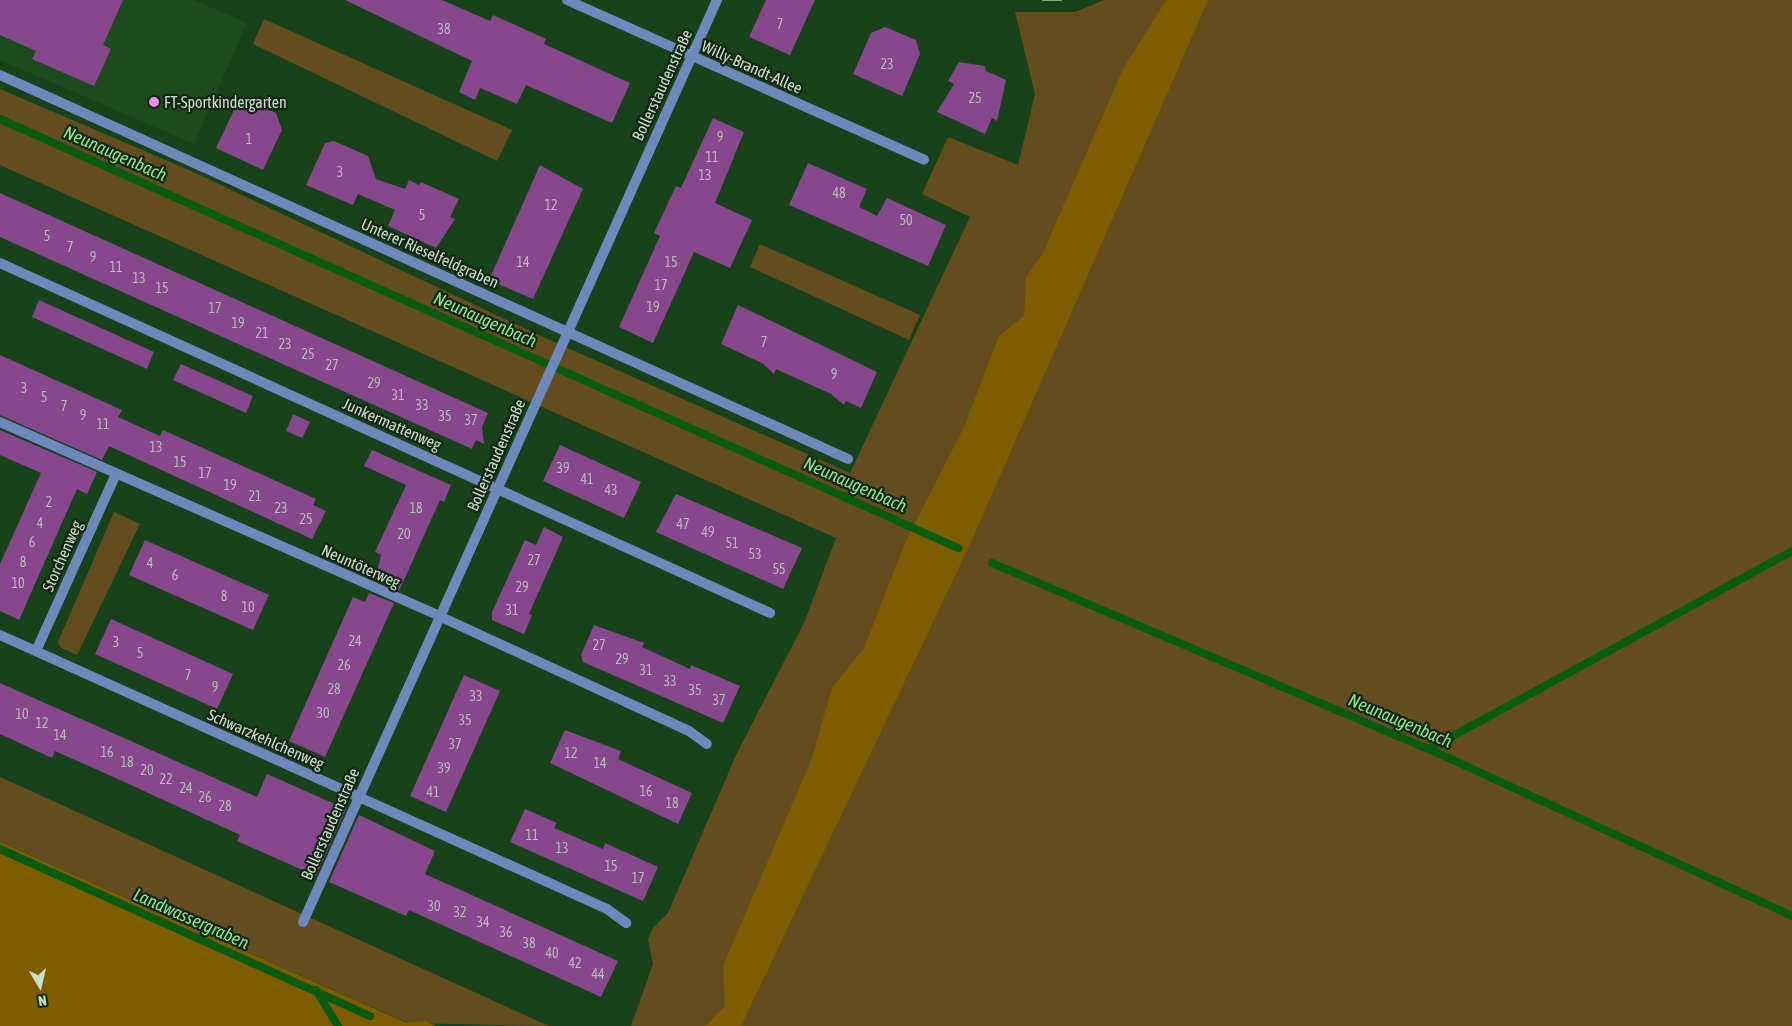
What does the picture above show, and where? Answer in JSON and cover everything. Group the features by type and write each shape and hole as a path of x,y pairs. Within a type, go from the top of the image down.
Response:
{"street":[{"name":"Willy-Brandt-Allee","path":"567,0 924,160"},
{"name":"Bollerstaudenstraße","path":"303,922 566,331 717,0"},
{"name":"Unterer Rieselfeldgraben","path":"0,75 848,459"},
{"name":"Junkermattenweg","path":"0,264 770,613"},
{"name":"Neuntöterweg","path":"0,422 439,616 689,731 707,744"},
{"name":"Storchenweg","path":"36,651 116,474"},
{"name":"Schwarzkehlchenweg","path":"0,634 607,909 626,923"}],"shaded area":[{"name":"FT-Sportkindergarten","path":"0,0 194,0 247,23 194,144 0,60"},
{"path":"1104,0 1792,0 1792,1026 631,1026 653,964 648,939 653,928 668,913 737,753 804,623 836,538 0,165 0,89 189,170 543,337 850,473 970,217 922,194 948,137 1018,165 1035,94 1015,12 1075,12"},
{"path":"1166,0 1208,0 972,540 741,1026 706,1026 725,1006 723,966 812,758 832,688 864,648 905,543 964,427 999,336 1024,316 1026,277 1042,255 1123,69"},
{"path":"264,19 512,130 497,161 253,44"},
{"path":"760,244 920,315 909,340 750,267"},
{"path":"114,512 140,524 77,655 61,648 58,642"},
{"path":"0,777 549,1026 408,1023 0,842"},
{"path":"0,842 407,1023 425,1021 436,1026 0,1026"}],"building":[{"path":"0,0 123,0 103,45 111,49 94,86 32,59 36,51 0,35"},
{"path":"345,0 442,0 490,21 493,15 546,39 544,44 630,83 612,123 526,85 517,104 480,88 475,100 459,92 472,61"},
{"path":"766,0 815,0 790,55 749,37"},
{"path":"885,27 916,40 920,54 902,96 853,74 871,33"},
{"path":"959,62 985,66 986,71 1006,80 997,121 992,118 985,134 937,112 954,84 948,81"},
{"path":"251,102 276,113 282,130 263,170 216,148 235,108"},
{"path":"713,118 744,132 715,203 752,220 730,268 694,252 653,343 619,327 660,236 654,233 676,186 681,188"},
{"path":"334,141 368,156 376,179 405,189 409,180 419,185 421,182 459,199 450,217 455,219 436,248 388,226 395,210 358,194 353,205 306,185 325,143"},
{"path":"808,163 867,189 859,207 877,216 887,198 946,225 928,266 789,205"},
{"path":"540,165 583,189 533,299 489,280"},
{"path":"0,193 488,413 482,427 484,444 476,440 472,449 0,237"},
{"path":"39,300 154,352 147,369 32,317"},
{"path":"738,305 877,372 861,408 846,401 844,405 831,394 776,369 774,374 762,363 721,344"},
{"path":"0,355 122,410 118,417 160,436 163,430 316,499 313,505 326,511 312,539 109,446 102,460 0,415"},
{"path":"181,364 253,396 246,413 173,380"},
{"path":"293,414 310,422 302,438 286,431"},
{"path":"0,430 97,472 87,494 77,489 19,620 0,611 0,564 41,473 0,455"},
{"path":"560,445 641,482 624,518 543,481"},
{"path":"372,450 451,485 444,502 440,500 399,591 375,580 381,555 375,552 406,485 364,466"},
{"path":"676,494 802,548 783,589 656,532"},
{"path":"544,527 563,537 529,614 532,615 524,634 492,620 492,612 525,540 536,545"},
{"path":"145,540 269,595 253,630 129,575"},
{"path":"369,593 394,603 325,757 289,741 353,597 365,602"},
{"path":"111,619 233,674 217,709 95,654"},
{"path":"594,625 644,643 642,647 690,669 691,665 740,686 723,723 583,662 581,655"},
{"path":"464,675 500,691 446,812 410,796"},
{"path":"0,683 257,797 267,774 346,809 316,876 237,841 240,835 109,775 55,751 52,758 0,734"},
{"path":"565,730 621,751 618,759 692,793 678,824 550,763"},
{"path":"525,809 557,823 554,828 603,849 605,843 658,867 643,901 510,842"},
{"path":"359,815 435,851 425,874 618,961 601,997 409,910 406,916 329,882"}],"waterway":[{"name":"Neunaugenbach","path":"0,119 958,548"},
{"path":"1429,749 1792,551"},
{"name":"Neunaugenbach","path":"992,563 1429,749 1792,916"},
{"name":"Landwassergraben","path":"0,849 370,1016"},
{"path":"316,990 338,1026"}],"tram line":[{"path":"1042,0 1061,0"}],"place":[{"name":"FT-Sportkindergarten","path":"154,102"}]}
